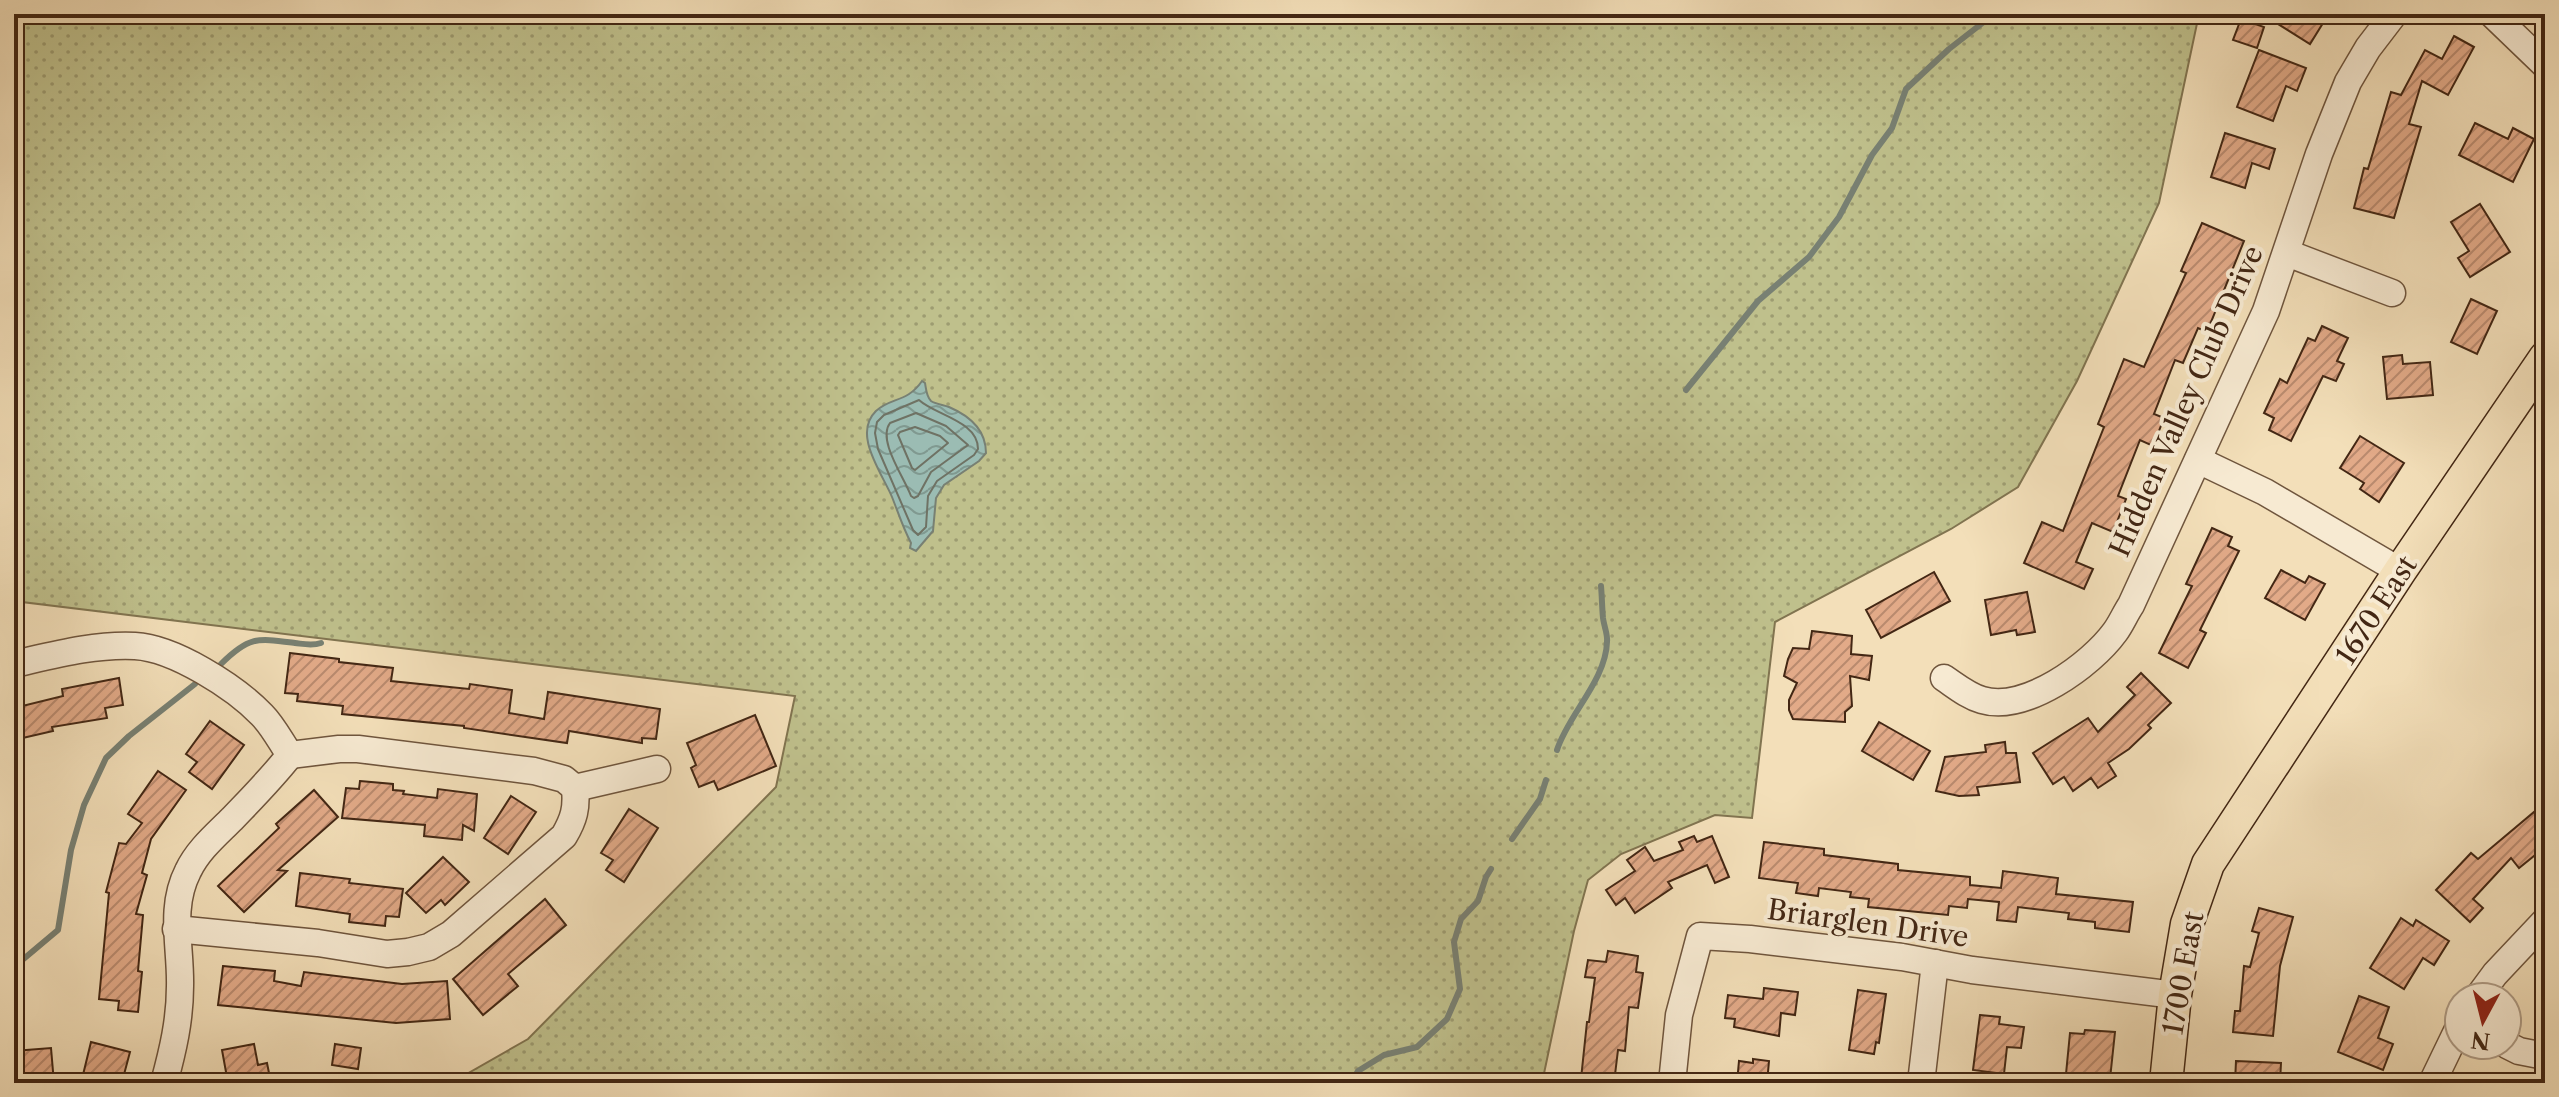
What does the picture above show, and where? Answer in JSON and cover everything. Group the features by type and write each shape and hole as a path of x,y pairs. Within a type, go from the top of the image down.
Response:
{"main road":[{"name":"1670 East","path":"2208,864 2400,571 2545,358"},
{"name":"1700 East","path":"2166,1083 2175,995 2187,924 2208,864"}],"street":[{"name":"Hidden Valley Club Drive","path":"1944,678 1983,700 2008,702 2069,675 2094,656 2115,633 2131,605 2266,311 2319,154 2348,82 2368,48 2394,14"},
{"path":"2492,14 2545,65"},
{"path":"2287,253 2392,293"},
{"path":"2198,460 2265,492 2400,571"},
{"path":"14,664 104,647 138,646 174,654 220,682 262,715 290,755"},
{"path":"164,1083 178,1032 180,967 176,929 180,893 202,850 272,778 290,755 358,749 551,773 575,788 577,807 564,836 451,934 429,947 387,954 318,943 176,929"},
{"path":"575,788 657,769"},
{"path":"2490,981 2545,921"},
{"name":"Briarglen Drive","path":"1672,1083 1679,1015 1700,936 1750,939 2175,995"},
{"path":"1921,1083 1935,963"},
{"path":"2523,1052 2545,1056"},
{"path":"2432,1083 2443,1060"}],"green space":[{"path":"14,14 2199,14 2159,203 2077,381 2018,487 1951,529 1775,622 1752,818 1715,815 1621,854 1588,880 1542,1083 451,1083 528,1039 776,787 795,696 14,601"}],"water":[{"path":"922,381 931,401 970,419 983,437 986,453 944,485 936,498 933,531 916,551 910,548 911,543 892,497 871,454 867,431 869,420 876,411 911,393"}],"building":[{"path":"2262,14 2308,14 2323,23 2310,44"},
{"path":"2241,19 2264,27 2257,48 2233,40"},
{"path":"2454,36 2474,47 2448,95 2422,81 2409,124 2421,127 2394,218 2354,208 2364,168 2368,169 2391,92 2401,95 2425,50 2442,59"},
{"path":"2259,50 2306,68 2297,91 2286,86 2273,121 2237,107"},
{"path":"2475,123 2508,139 2513,128 2534,139 2513,182 2459,155"},
{"path":"2225,133 2275,149 2269,169 2252,163 2245,188 2211,177"},
{"path":"2480,204 2510,252 2470,277 2458,258 2469,251 2451,222"},
{"path":"2202,223 2244,241 2207,332 2198,328 2183,363 2175,360 2154,414 2164,418 2153,446 2140,440 2118,496 2126,499 2113,532 2092,523 2076,562 2093,569 2084,589 2024,563 2042,522 2063,531 2104,427 2098,424 2124,359 2144,367 2186,273 2181,271"},
{"path":"2471,299 2497,311 2477,354 2451,342"},
{"path":"2322,326 2348,338 2337,361 2344,364 2336,381 2323,376 2291,441 2269,430 2274,418 2264,413 2280,379 2287,383 2308,338 2315,341"},
{"path":"2402,355 2403,364 2430,362 2433,395 2387,399 2383,357"},
{"path":"2360,436 2404,463 2379,502 2360,489 2364,483 2340,468"},
{"path":"2212,528 2232,537 2228,546 2239,551 2200,630 2206,633 2188,668 2159,653 2192,586 2186,584"},
{"path":"2281,570 2305,583 2309,576 2325,584 2305,620 2265,598"},
{"path":"1934,572 1950,601 1881,638 1866,610"},
{"path":"2027,592 2035,632 2017,635 2016,630 1991,635 1985,600"},
{"path":"1812,631 1852,636 1851,654 1872,656 1869,680 1850,676 1852,706 1845,712 1845,722 1793,719 1789,710 1789,700 1797,683 1784,676 1788,659 1793,648 1809,649"},
{"path":"290,653 393,668 391,681 469,689 470,684 512,690 509,713 544,719 548,692 660,709 656,739 642,738 642,743 569,731 567,743 464,726 342,714 343,706 297,701 298,694 285,693"},
{"path":"2141,673 2171,703 2129,749 2108,763 2116,776 2098,788 2091,778 2073,791 2064,777 2053,784 2033,753 2088,718 2098,732 2135,695 2127,687"},
{"path":"119,678 123,705 105,708 107,718 52,727 53,731 14,740 14,708 63,696 62,689"},
{"path":"755,715 776,766 718,790 714,781 699,787 691,768 696,765 687,743"},
{"path":"210,721 244,745 212,789 189,772 197,762 186,754"},
{"path":"1879,722 1930,751 1913,780 1862,751"},
{"path":"2005,742 2006,753 2016,753 2020,782 1977,787 1979,795 1959,796 1936,791 1945,757 1986,752 1985,745"},
{"path":"158,771 186,790 151,839 142,873 147,875 136,914 143,915 138,1012 118,1010 119,1001 99,999 109,893 106,892 119,843 126,844 142,823 128,814"},
{"path":"360,781 393,784 393,790 404,791 403,794 437,798 438,789 477,794 474,831 463,825 462,840 424,836 425,825 342,818 346,788 359,789"},
{"path":"314,790 338,817 278,870 287,871 244,912 218,886 279,828 276,824"},
{"path":"511,796 536,812 508,854 484,838"},
{"path":"629,809 658,828 624,882 606,870 613,860 601,853"},
{"path":"2534,812 2545,825 2545,847 2519,868 2511,858 2473,899 2483,908 2470,922 2436,890 2471,853 2478,859"},
{"path":"1694,836 1697,842 1712,836 1729,877 1715,883 1707,865 1668,882 1672,888 1635,913 1625,898 1616,905 1606,890 1635,871 1627,860 1645,847 1654,861 1683,850 1679,842"},
{"path":"1764,842 1824,849 1824,855 1898,864 1898,870 1970,877 1970,885 2001,888 2003,871 2058,878 2056,894 2133,902 2129,932 2095,928 2095,922 2068,919 2069,913 2018,907 2016,922 1997,920 1999,902 1968,899 1967,908 1949,906 1948,915 1868,907 1869,899 1850,897 1851,892 1819,888 1818,896 1796,893 1798,883 1759,878"},
{"path":"443,857 469,882 445,905 441,900 426,913 406,893"},
{"path":"300,873 403,889 399,917 386,916 385,926 349,922 350,914 296,906"},
{"path":"545,899 566,925 508,974 518,986 483,1015 453,979"},
{"path":"2259,908 2293,917 2280,966 2273,1036 2233,1032 2235,1011 2240,1011 2244,966 2250,967 2259,933 2252,931"},
{"path":"2401,918 2413,926 2416,920 2449,941 2434,965 2423,958 2404,989 2370,968"},
{"path":"1608,951 1638,956 1636,972 1643,973 1638,1008 1629,1007 1625,1051 1618,1050 1614,1083 1581,1079 1595,978 1585,977 1588,960 1606,962"},
{"path":"223,966 275,971 274,981 301,986 304,972 402,984 447,981 450,1019 396,1023 218,1005"},
{"path":"1764,988 1798,992 1795,1015 1781,1013 1779,1036 1734,1027 1735,1019 1725,1018 1728,995 1763,999"},
{"path":"1858,990 1886,994 1879,1043 1876,1042 1874,1054 1849,1050"},
{"path":"2359,996 2389,1007 2378,1038 2393,1044 2383,1070 2338,1052"},
{"path":"1980,1015 2000,1017 1999,1024 2024,1027 2021,1048 2007,1047 2004,1074 1973,1070"},
{"path":"2085,1030 2115,1032 2110,1079 2066,1074 2070,1033 2084,1034"},
{"path":"91,1042 130,1052 122,1082 104,1077 103,1083 82,1079"},
{"path":"254,1044 258,1065 267,1063 271,1083 228,1083 222,1050"},
{"path":"335,1044 361,1048 358,1069 332,1065"},
{"path":"51,1048 54,1083 14,1082 14,1051"},
{"path":"1753,1059 1769,1061 1767,1083 1737,1083 1739,1061 1753,1063"},
{"path":"2236,1061 2281,1063 2280,1083 2235,1083"}],"waterway":[{"path":"1686,390 1758,301 1809,257 1839,217 1872,155 1892,128 1906,89 1949,49 1994,14"},
{"path":"1557,750 1594,684 1605,656 1607,639 1601,586"},
{"path":"221,664 239,648 254,641 321,643"},
{"path":"14,967 58,930 71,850 84,805 106,758 195,684"},
{"path":"1512,839 1540,799 1546,780"},
{"path":"1351,1083 1358,1071 1384,1055 1417,1047 1447,1019 1460,989 1454,942 1461,919 1478,901 1491,869"}]}
